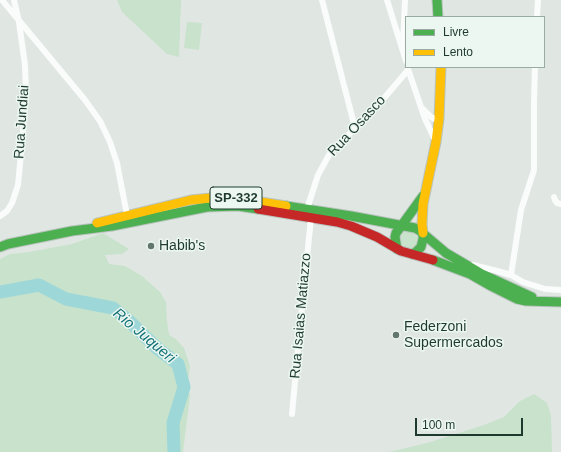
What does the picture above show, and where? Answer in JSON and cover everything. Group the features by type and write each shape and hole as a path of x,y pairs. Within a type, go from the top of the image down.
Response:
{"main road":[{"path":"437,0 438,16"},
{"path":"412,254 416,252 423,243 423,204 436,142 439,119 441,68"},
{"path":"397,249 394,241 396,233 425,193"},
{"name":"SP-332","path":"72,231 127,214 190,200 220,197 235,198 411,227 423,233 437,246 480,273 539,301"},
{"name":"SP-332","path":"0,247 72,231 112,226 207,207 238,206 337,222 351,226 378,237 397,249 453,267 517,299 561,302"}],"street":[{"path":"2,0 100,120 110,142 117,163 127,214"},
{"name":"Rua Jundiai","path":"0,216 7,211 12,203 18,184 26,92 25,65 19,22 14,0"},
{"path":"322,0 355,128"},
{"path":"387,0 405,57"},
{"path":"403,48 405,0"},
{"path":"537,16 538,0"},
{"path":"510,275 521,210 534,170 534,102 536,68"},
{"path":"408,69 429,128 436,142"},
{"name":"Rua Osasco","path":"307,209 318,175 329,155 385,97 408,69"},
{"path":"422,108 434,119 439,119"},
{"path":"554,197 557,203 561,204"},
{"name":"Rua Isaias Matiazzo","path":"292,414 311,218"},
{"path":"464,263 510,275 523,282 541,288 561,290"}],"green space":[{"path":"117,0 181,0 179,57 167,54 122,12"},
{"path":"187,22 202,23 199,50 184,48"},
{"path":"405,230 412,232 418,238 418,243 415,248 410,249 402,246 398,239 399,233"},
{"path":"103,233 129,249 122,254 105,255 109,264 125,266 142,276 160,292 166,302 169,335 176,339 184,348 190,366 188,382 190,396 183,452 0,452 0,259 10,254 72,244"},
{"path":"534,394 547,403 551,415 552,452 389,452 427,443 504,417 520,401"}],"waterway":[{"name":"Rio Juqueri","path":"0,292 39,285 66,299 113,308 128,320 158,349 178,364 184,387 173,423 174,452"}],"traffic: fast":[{"path":"437,0 438,16"},
{"path":"402,225 423,196"},
{"path":"0,247 72,231 112,226 207,207 238,206 258,209"},
{"path":"286,206 415,228 446,253 480,273 532,297"},
{"path":"397,249 395,237 402,225"},
{"path":"412,254 421,247 423,233"},
{"path":"433,260 470,274 517,299 526,301 561,302"}],"traffic: slow":[{"path":"423,233 423,204 436,142 439,119 441,68"},
{"path":"97,223 191,200 220,197 286,206"}],"traffic: jam":[{"path":"258,209 337,222 351,226 377,237 401,251 433,260"}],"place":[{"name":"Habib's","path":"151,246"},
{"name":"Federzoni Supermercados","path":"396,335"}]}
